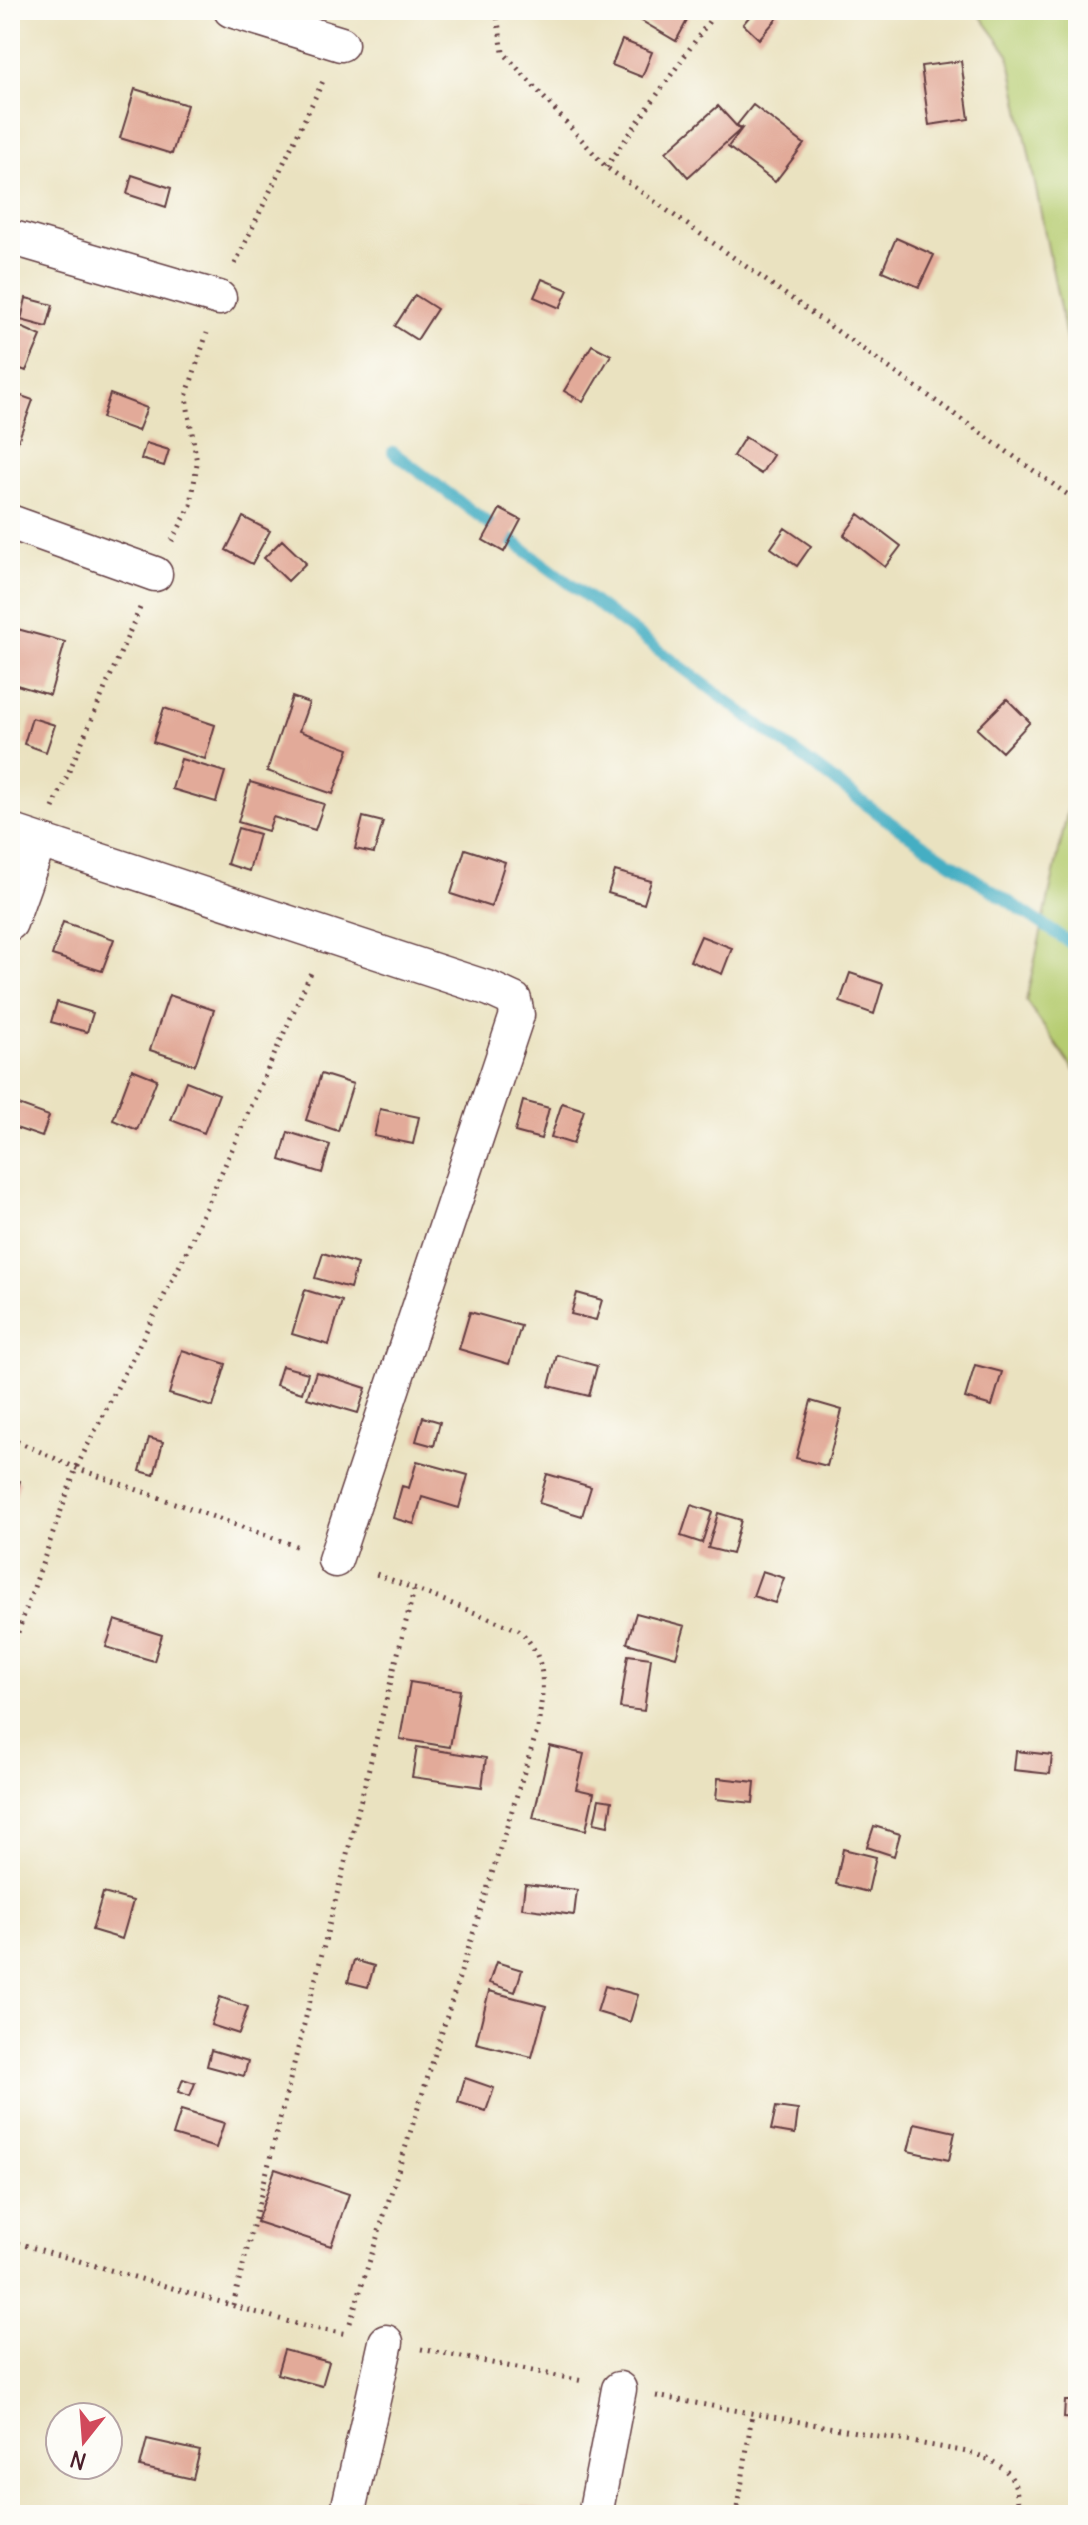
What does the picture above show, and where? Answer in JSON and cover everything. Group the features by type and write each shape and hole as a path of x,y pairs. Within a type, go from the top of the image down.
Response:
{"street":[{"path":"231,10 341,44"},
{"path":"10,237 219,298"},
{"path":"10,522 155,574"},
{"path":"10,923 24,836 490,989 514,1000 517,1015 335,1560"},
{"path":"347,2515 386,2342"},
{"path":"595,2515 619,2389"}],"path":[{"path":"496,10 503,52 606,167 1078,502"},
{"path":"606,167 717,10"},
{"path":"219,298 341,44"},
{"path":"10,1655 76,1468 183,1259 280,1037 328,936"},
{"path":"10,1438 76,1468 381,1575 519,1630 536,1646 543,1680 538,1728 347,2334"},
{"path":"233,2305 414,1590"},
{"path":"10,2241 307,2327 619,2389 973,2453 996,2462 1012,2475 1019,2497 1018,2515"},
{"path":"737,2515 752,2414"}],"green space":[{"path":"976,10 1078,10 1078,397 1009,55"},
{"path":"1078,764 1078,1076 1026,1001"}],"building":[{"path":"623,10 678,10 689,17 676,41"},
{"path":"755,10 777,10 781,14 759,39 743,24"},
{"path":"622,40 652,52 642,77 612,65"},
{"path":"961,61 969,119 929,125 921,66"},
{"path":"135,89 187,105 172,154 120,138"},
{"path":"753,105 804,144 775,182 728,147 743,127 741,129 737,125"},
{"path":"718,106 740,130 688,177 666,152"},
{"path":"132,175 171,188 166,207 127,194"},
{"path":"896,238 934,255 919,287 882,271"},
{"path":"542,279 568,290 560,308 534,297"},
{"path":"415,295 437,309 417,340 395,326"},
{"path":"26,298 53,305 47,327 21,320"},
{"path":"10,322 41,336 26,371 10,365"},
{"path":"592,345 611,355 583,402 564,391"},
{"path":"10,392 33,400 10,463"},
{"path":"110,394 147,408 138,431 102,418"},
{"path":"745,437 773,455 761,474 733,456"},
{"path":"146,443 169,450 164,466 141,459"},
{"path":"500,509 521,520 504,552 483,540"},
{"path":"859,514 901,546 885,567 844,535"},
{"path":"243,517 270,531 252,564 226,550"},
{"path":"785,528 811,546 797,566 771,548"},
{"path":"282,540 306,563 288,581 264,558"},
{"path":"10,627 65,642 50,695 10,683"},
{"path":"292,697 309,703 299,731 349,749 333,794 267,771"},
{"path":"1007,699 1030,722 1002,752 977,729"},
{"path":"164,708 215,725 205,759 153,742"},
{"path":"32,718 55,725 46,752 24,744"},
{"path":"181,759 225,772 216,802 172,789"},
{"path":"250,782 324,804 315,830 273,817 268,831 238,822"},
{"path":"363,817 383,822 374,853 355,849"},
{"path":"238,828 259,834 249,871 227,864"},
{"path":"465,849 505,862 491,907 451,894"},
{"path":"615,871 651,881 644,904 608,893"},
{"path":"63,922 114,939 102,971 52,955"},
{"path":"701,936 732,948 722,974 690,961"},
{"path":"850,973 883,984 874,1014 840,1002"},
{"path":"169,995 214,1010 195,1065 150,1050"},
{"path":"57,1002 93,1013 87,1032 51,1022"},
{"path":"132,1069 157,1079 137,1130 113,1120"},
{"path":"321,1074 353,1084 338,1131 306,1120"},
{"path":"186,1081 219,1094 204,1133 171,1120"},
{"path":"523,1101 549,1108 541,1139 515,1132"},
{"path":"13,1103 49,1116 42,1137 10,1126"},
{"path":"562,1103 584,1110 573,1144 551,1137"},
{"path":"380,1109 419,1117 413,1144 374,1136"},
{"path":"288,1132 330,1145 322,1173 280,1160"},
{"path":"323,1253 357,1264 350,1288 315,1278"},
{"path":"305,1290 342,1301 329,1345 292,1334"},
{"path":"577,1293 602,1300 596,1320 571,1314"},
{"path":"470,1312 521,1326 509,1364 459,1349"},
{"path":"182,1350 226,1364 213,1407 169,1394"},
{"path":"557,1355 597,1366 589,1396 549,1386"},
{"path":"975,1365 1002,1372 992,1406 965,1398"},
{"path":"282,1366 308,1373 302,1393 276,1385"},
{"path":"316,1372 366,1388 358,1413 307,1398"},
{"path":"811,1401 842,1410 827,1466 796,1458"},
{"path":"423,1417 440,1422 434,1446 416,1441"},
{"path":"149,1438 163,1442 154,1475 140,1471"},
{"path":"417,1461 468,1475 459,1508 422,1497 414,1524 393,1518 402,1486 409,1488"},
{"path":"547,1474 591,1487 582,1516 539,1503"},
{"path":"10,1477 20,1481 11,1511 10,1511"},
{"path":"691,1505 712,1512 702,1543 681,1536"},
{"path":"718,1513 741,1520 732,1554 708,1548"},
{"path":"762,1571 784,1578 775,1603 753,1596"},
{"path":"636,1613 685,1626 676,1657 627,1643"},
{"path":"115,1620 162,1635 154,1661 106,1647"},
{"path":"628,1655 651,1658 644,1711 620,1708"},
{"path":"410,1682 460,1690 450,1747 400,1739"},
{"path":"550,1746 584,1754 576,1789 594,1793 586,1830 533,1818"},
{"path":"417,1747 486,1758 482,1787 412,1777"},
{"path":"1016,1751 1052,1755 1050,1774 1014,1770"},
{"path":"718,1778 755,1782 753,1803 716,1799"},
{"path":"599,1799 612,1801 608,1826 594,1823"},
{"path":"874,1826 900,1834 894,1856 867,1847"},
{"path":"843,1849 876,1857 868,1892 836,1884"},
{"path":"525,1884 577,1890 574,1915 522,1908"},
{"path":"103,1893 133,1901 122,1939 92,1930"},
{"path":"354,1960 374,1966 368,1987 348,1982"},
{"path":"496,1962 522,1970 515,1992 489,1983"},
{"path":"605,1986 638,1995 630,2022 597,2012"},
{"path":"489,1991 546,2006 532,2057 476,2043"},
{"path":"220,1997 248,2007 239,2034 211,2025"},
{"path":"211,2050 248,2061 244,2076 207,2066"},
{"path":"465,2078 494,2088 486,2111 458,2102"},
{"path":"183,2079 195,2083 190,2096 178,2092"},
{"path":"776,2107 798,2110 795,2134 771,2130"},
{"path":"181,2110 224,2123 216,2148 173,2135"},
{"path":"915,2123 955,2132 949,2160 908,2151"},
{"path":"275,2169 349,2194 331,2246 257,2222"},
{"path":"284,2350 329,2362 322,2386 277,2374"},
{"path":"1065,2401 1078,2401 1078,2419 1064,2418"},
{"path":"147,2439 200,2451 193,2479 140,2467"},
{"path":"521,2506 555,2512 554,2515 519,2515"}],"waterway":[{"path":"393,452 884,818 1078,948"}]}
